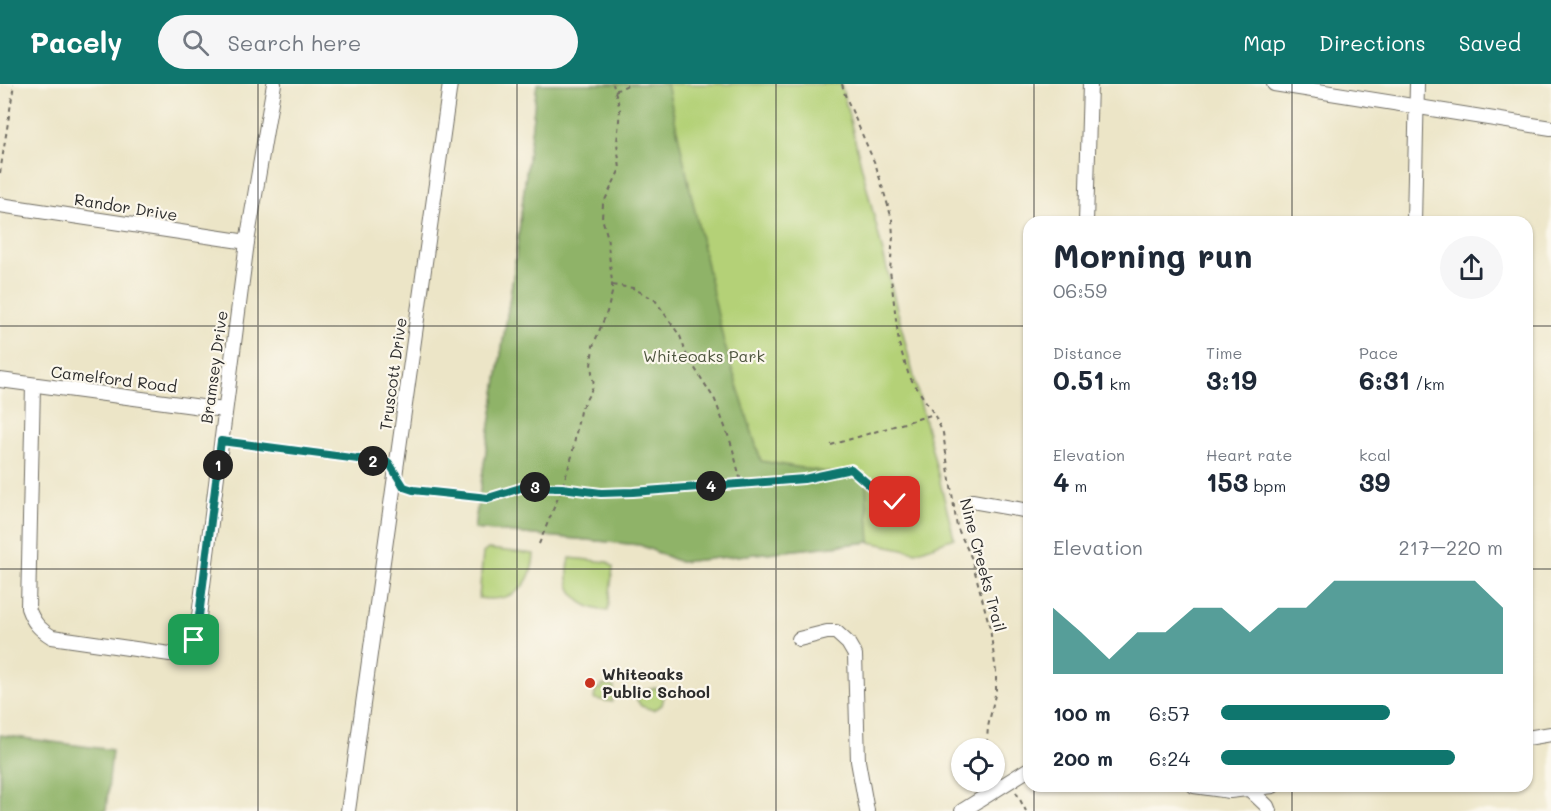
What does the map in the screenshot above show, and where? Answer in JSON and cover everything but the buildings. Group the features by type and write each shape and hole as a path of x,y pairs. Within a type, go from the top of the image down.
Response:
{"street":[{"name":"Bramsey Drive","path":"33,385 28,608 33,620 39,629 51,637 170,654 184,653 197,632 247,242 274,84"},
{"name":"Truscott Drive","path":"348,811 450,84"},
{"path":"1086,216 1090,84"},
{"path":"1274,84 1551,128"},
{"path":"1414,216 1417,84"},
{"name":"Randor Drive","path":"0,205 247,242"},
{"name":"Camelford Road","path":"0,380 224,410"},
{"path":"972,501 1023,510"},
{"path":"799,639 836,632 848,643 855,656 858,761 867,811"},
{"path":"1533,737 1551,734"},
{"path":"962,811 1023,773"},
{"path":"1251,792 1267,806 1269,811"}],"path":[{"path":"0,173 14,84"},
{"path":"539,544 562,488 572,456 580,411 594,385 591,366 593,346 607,312 612,285 607,235 602,218 603,204 620,169 617,143 620,109 613,84"},
{"path":"615,92 630,84"},
{"name":"Nine Creeks Trail","path":"843,84 845,95 876,166 892,219 890,270 899,344 909,376 934,414 943,433 957,527 971,557 990,628 996,690 987,738"},
{"path":"612,285 633,288 655,300 680,336 687,356 715,400 732,446 741,483"},
{"path":"831,445 934,414"},
{"path":"221,441 389,463 404,487 413,490 488,498 524,487 612,493 678,490 804,479 851,469 876,491 895,502"}],"green space":[{"name":"Whiteoaks Park","path":"537,84 841,84 954,538 916,552 870,542 680,562 640,545 474,529 515,264"},
{"path":"537,84 667,84 724,343 761,461 866,479 870,542 680,562 640,545 474,529 515,264"},
{"path":"488,549 534,554 525,584 511,595 502,598 479,598 483,553"},
{"path":"570,558 608,562 613,567 608,611 587,606 574,595 568,579"},
{"path":"602,685 614,687 612,702 594,699 596,688 601,689"},
{"path":"656,688 664,696 662,705 653,710 641,706 637,700 639,694"},
{"path":"0,735 112,750 106,811 0,811"}],"place":[{"name":"Whiteoaks Public School","path":"590,683"}],"route":[{"path":"194,640 197,632 221,441 389,463 404,487 413,490 488,498 524,487 562,488 601,493 678,490 804,479 851,469 876,491 895,502"}]}
